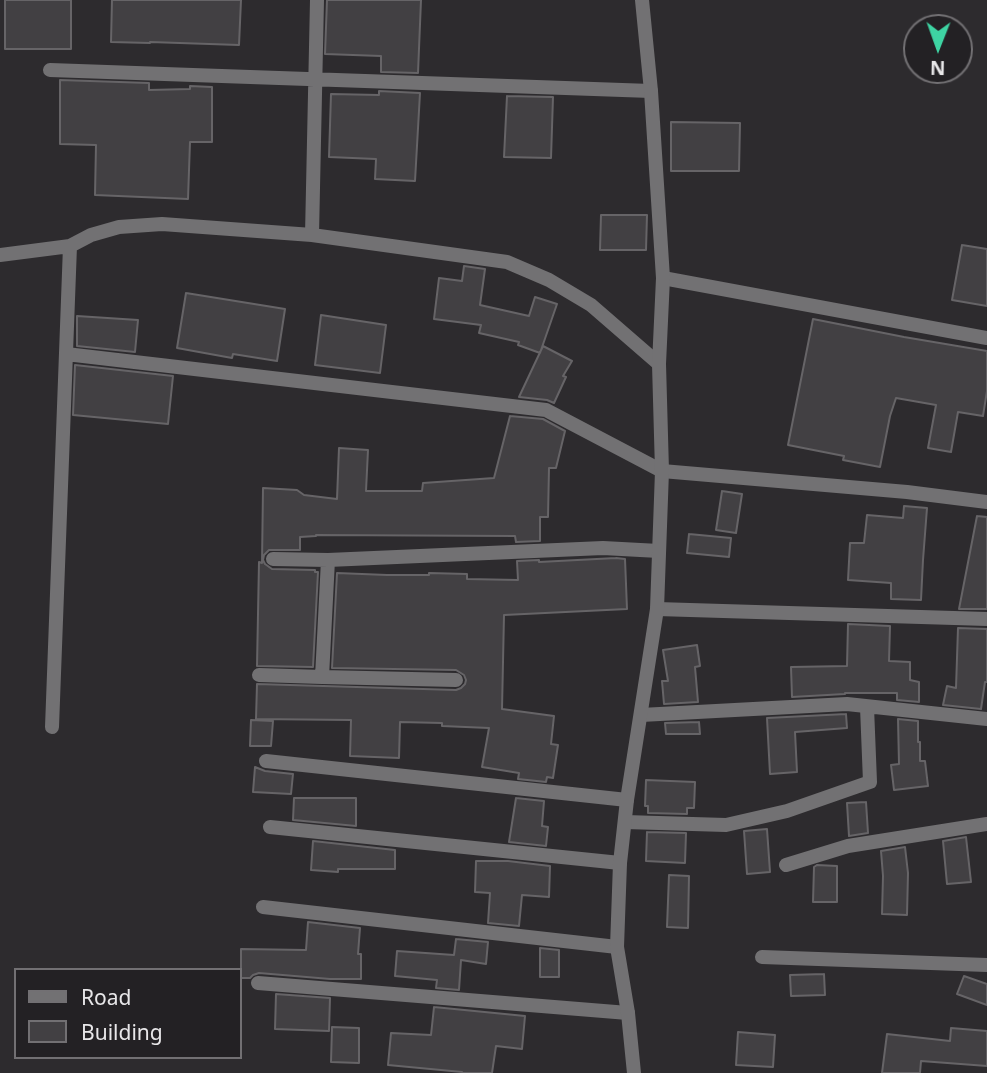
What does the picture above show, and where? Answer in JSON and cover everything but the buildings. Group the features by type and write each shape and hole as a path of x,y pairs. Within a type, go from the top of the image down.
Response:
{"street":[{"path":"312,235 317,0"},
{"path":"634,1073 617,947 620,863 656,609 662,471 659,364 663,278 651,91 642,0"},
{"path":"50,70 651,91"},
{"path":"0,255 70,246 91,235 119,227 162,224 312,235 507,262 549,279 591,305 659,364"},
{"path":"52,727 70,246"},
{"path":"663,278 987,338"},
{"path":"66,354 546,410 662,471 907,492 987,502"},
{"path":"273,559 603,548 659,551"},
{"path":"322,677 328,559"},
{"path":"656,609 987,619"},
{"path":"259,675 456,680"},
{"path":"641,715 847,704 987,719"},
{"path":"625,822 726,825 787,811 870,782 867,707"},
{"path":"266,761 627,800"},
{"path":"786,865 848,846 987,824"},
{"path":"270,827 620,863"},
{"path":"262,907 617,947"},
{"path":"762,957 987,965"},
{"path":"258,983 628,1013"}]}
